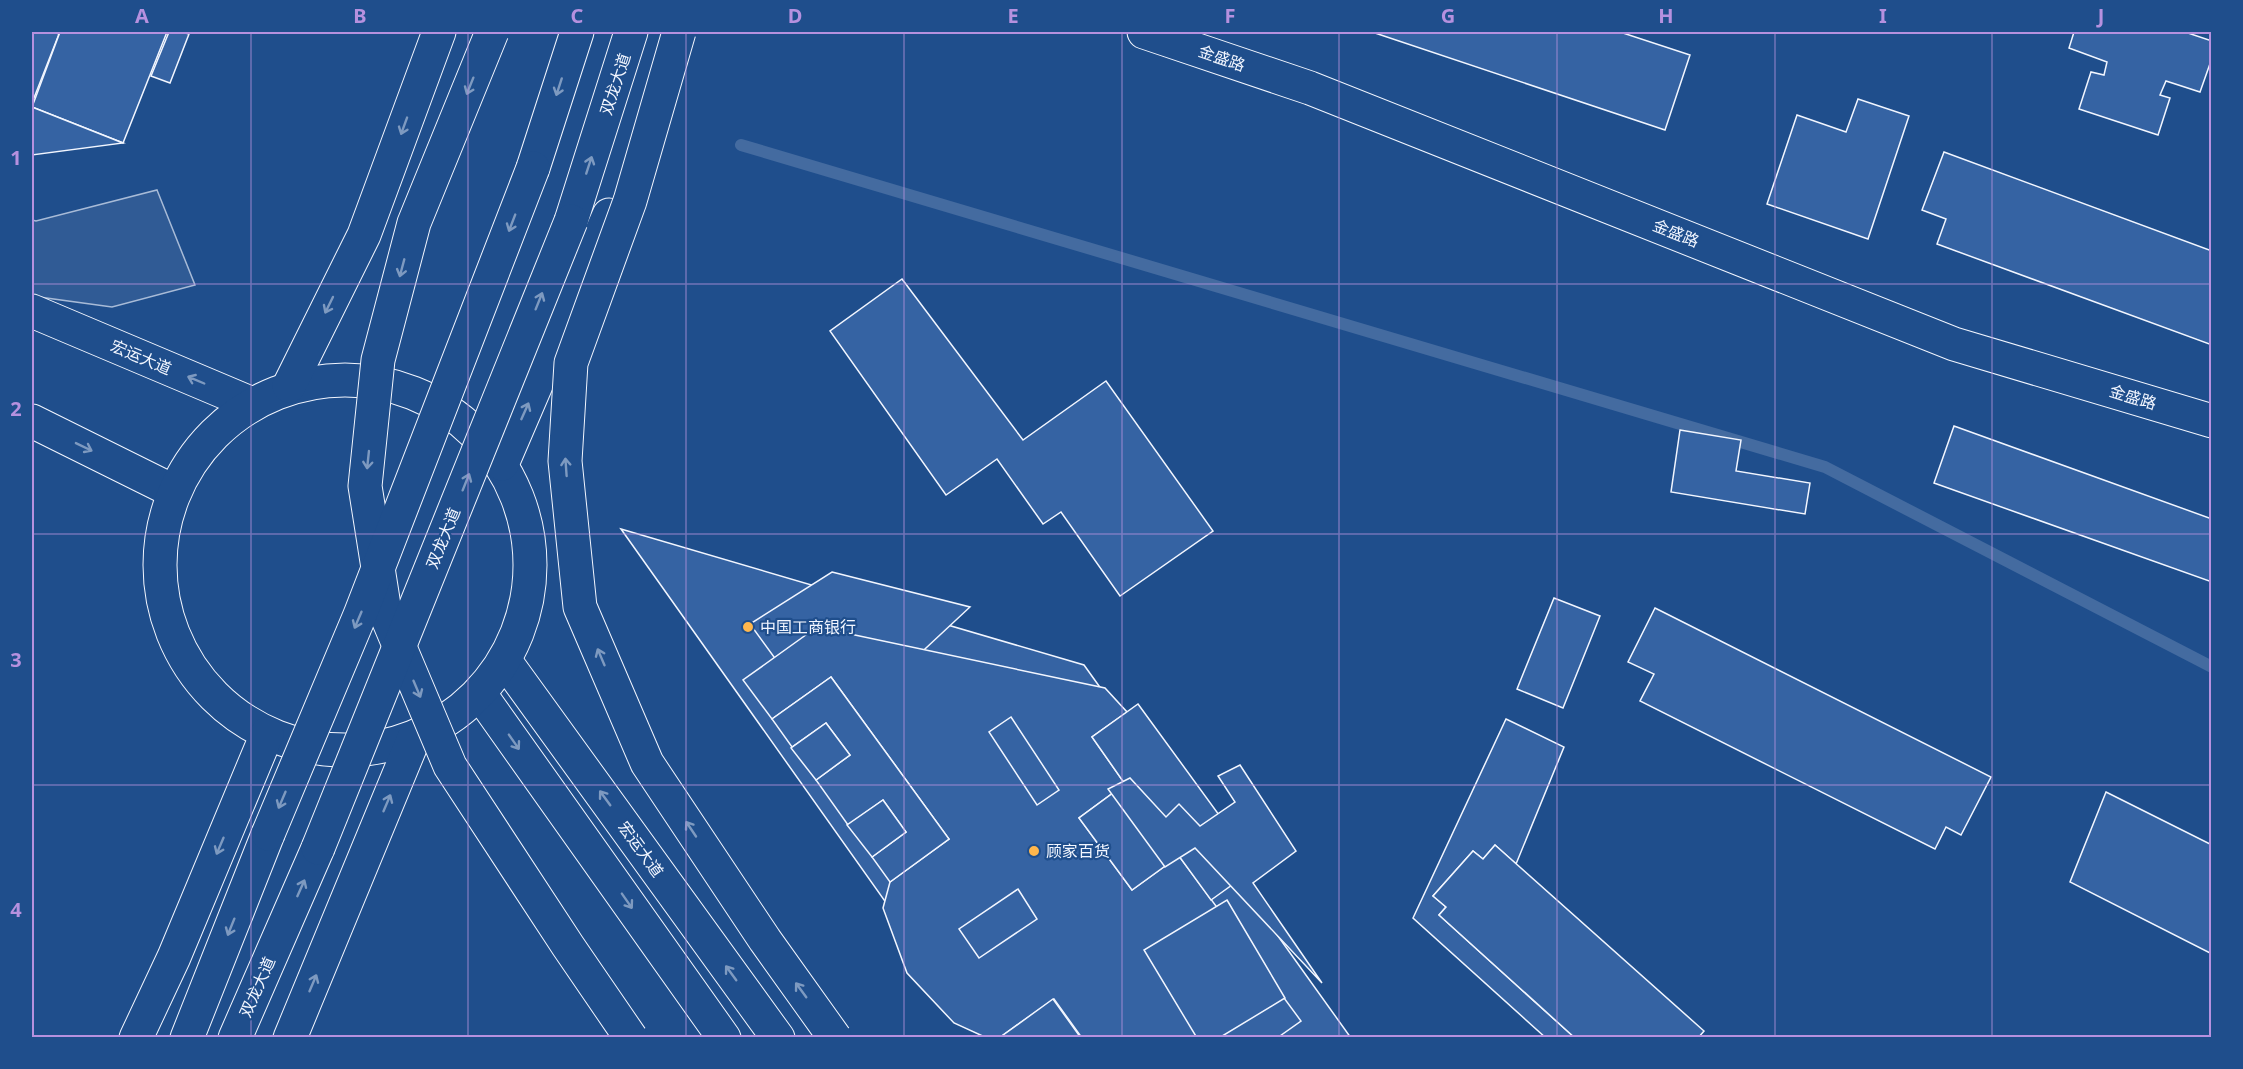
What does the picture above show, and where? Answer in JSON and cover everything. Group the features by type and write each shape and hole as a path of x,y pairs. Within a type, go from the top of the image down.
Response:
{"main road":[{"path":"289,386 364,235 439,32"},
{"path":"492,32 414,223 378,360 365,486 385,612 450,766 631,1038"},
{"path":"187,1038 268,834 360,615 533,168 577,32"},
{"name":"双龙大道","path":"235,1038 318,848 571,221 631,32"},
{"path":"679,32 630,201 571,363 565,461 580,607 647,763 765,940 835,1038"},
{"path":"502,464 585,274 684,32"},
{"name":"金盛路","path":"1144,32 1310,88 1954,344 2211,421"},
{"name":"宏运大道","path":"32,311 250,403"},
{"path":"349,378 409,389 461,419 502,464 524,514 532,568 523,622 505,661 480,694 449,720 414,738 365,750 315,749 267,734 224,706 186,662 164,607 159,548 172,491 204,441 250,403 289,386 349,378"},
{"path":"32,421 172,491"},
{"name":"宏运大道","path":"505,661 778,1038"},
{"path":"480,694 724,1038"},
{"path":"136,1038 174,957 267,734"},
{"path":"290,1038 414,738"}],"shaded area":[{"path":"157,190 195,285 112,307 32,296 32,220 36,221"}],"building":[{"path":"32,32 59,34 32,103"},
{"path":"60,32 167,32 123,143 32,107"},
{"path":"169,32 189,34 170,83 151,76"},
{"path":"1372,32 1620,32 1690,55 1665,130"},
{"path":"2074,32 2185,32 2212,41 2212,58 2200,92 2166,81 2160,95 2170,98 2158,135 2079,109 2091,72 2104,75 2107,62 2069,48"},
{"path":"1858,99 1909,116 1868,239 1767,204 1797,115 1846,132"},
{"path":"32,107 123,143 32,155"},
{"path":"1944,152 2212,251 2212,345 1937,244 1946,219 1922,210"},
{"path":"902,279 1023,440 1106,381 1213,531 1120,596 1061,512 1043,524 997,459 946,495 830,331"},
{"path":"1954,426 2212,519 2212,582 1934,483"},
{"path":"1680,430 1741,440 1736,471 1810,483 1805,514 1671,492"},
{"name":"顾家百货","path":"621,529 1084,665 1351,1038 982,1038"},
{"path":"832,572 970,607 883,688 842,628 782,668 750,624"},
{"path":"1554,598 1600,616 1563,708 1517,689"},
{"path":"1655,608 1991,777 1961,835 1946,827 1935,849 1640,701 1654,674 1628,662"},
{"name":"顾家百货","path":"817,627 1105,688 1127,712 1092,737 1125,784 1079,818 1132,890 1179,856 1301,1021 1277,1038 1082,1038 1054,999 999,1038 987,1038 954,1023 907,973 883,908 890,882 949,839 831,677 772,719 743,680"},
{"path":"831,677 949,839 890,882 872,857 906,832 883,800 848,825 816,780 850,755 826,723 792,747 772,719"},
{"path":"1138,704 1257,867 1211,900 1179,856 1132,890 1079,818 1125,784 1092,737"},
{"path":"1011,717 1059,790 1037,805 989,732"},
{"path":"1506,719 1564,747 1516,864 1495,845 1483,859 1473,851 1433,896 1446,907 1439,915 1575,1038 1546,1038 1413,918"},
{"path":"826,723 850,755 816,780 791,748"},
{"path":"1240,765 1296,851 1253,883 1322,983 1195,848 1165,867 1108,789 1130,778 1166,817 1179,804 1200,826 1235,802 1218,776"},
{"path":"2106,792 2212,845 2212,954 2070,882"},
{"path":"883,800 906,832 872,857 847,825"},
{"path":"1495,845 1704,1031 1698,1038 1575,1038 1439,915 1446,907 1433,896 1473,851 1483,859"},
{"path":"1018,889 1037,919 979,958 959,929"},
{"path":"1227,900 1285,998 1219,1038 1197,1038 1144,950"},
{"path":"1053,999 1081,1038 999,1038"}],"waterway":[{"path":"741,145 1825,467 2212,667"}],"place":[{"name":"中国工商银行","path":"748,627"},
{"name":"顾家百货","path":"1034,851"}]}
